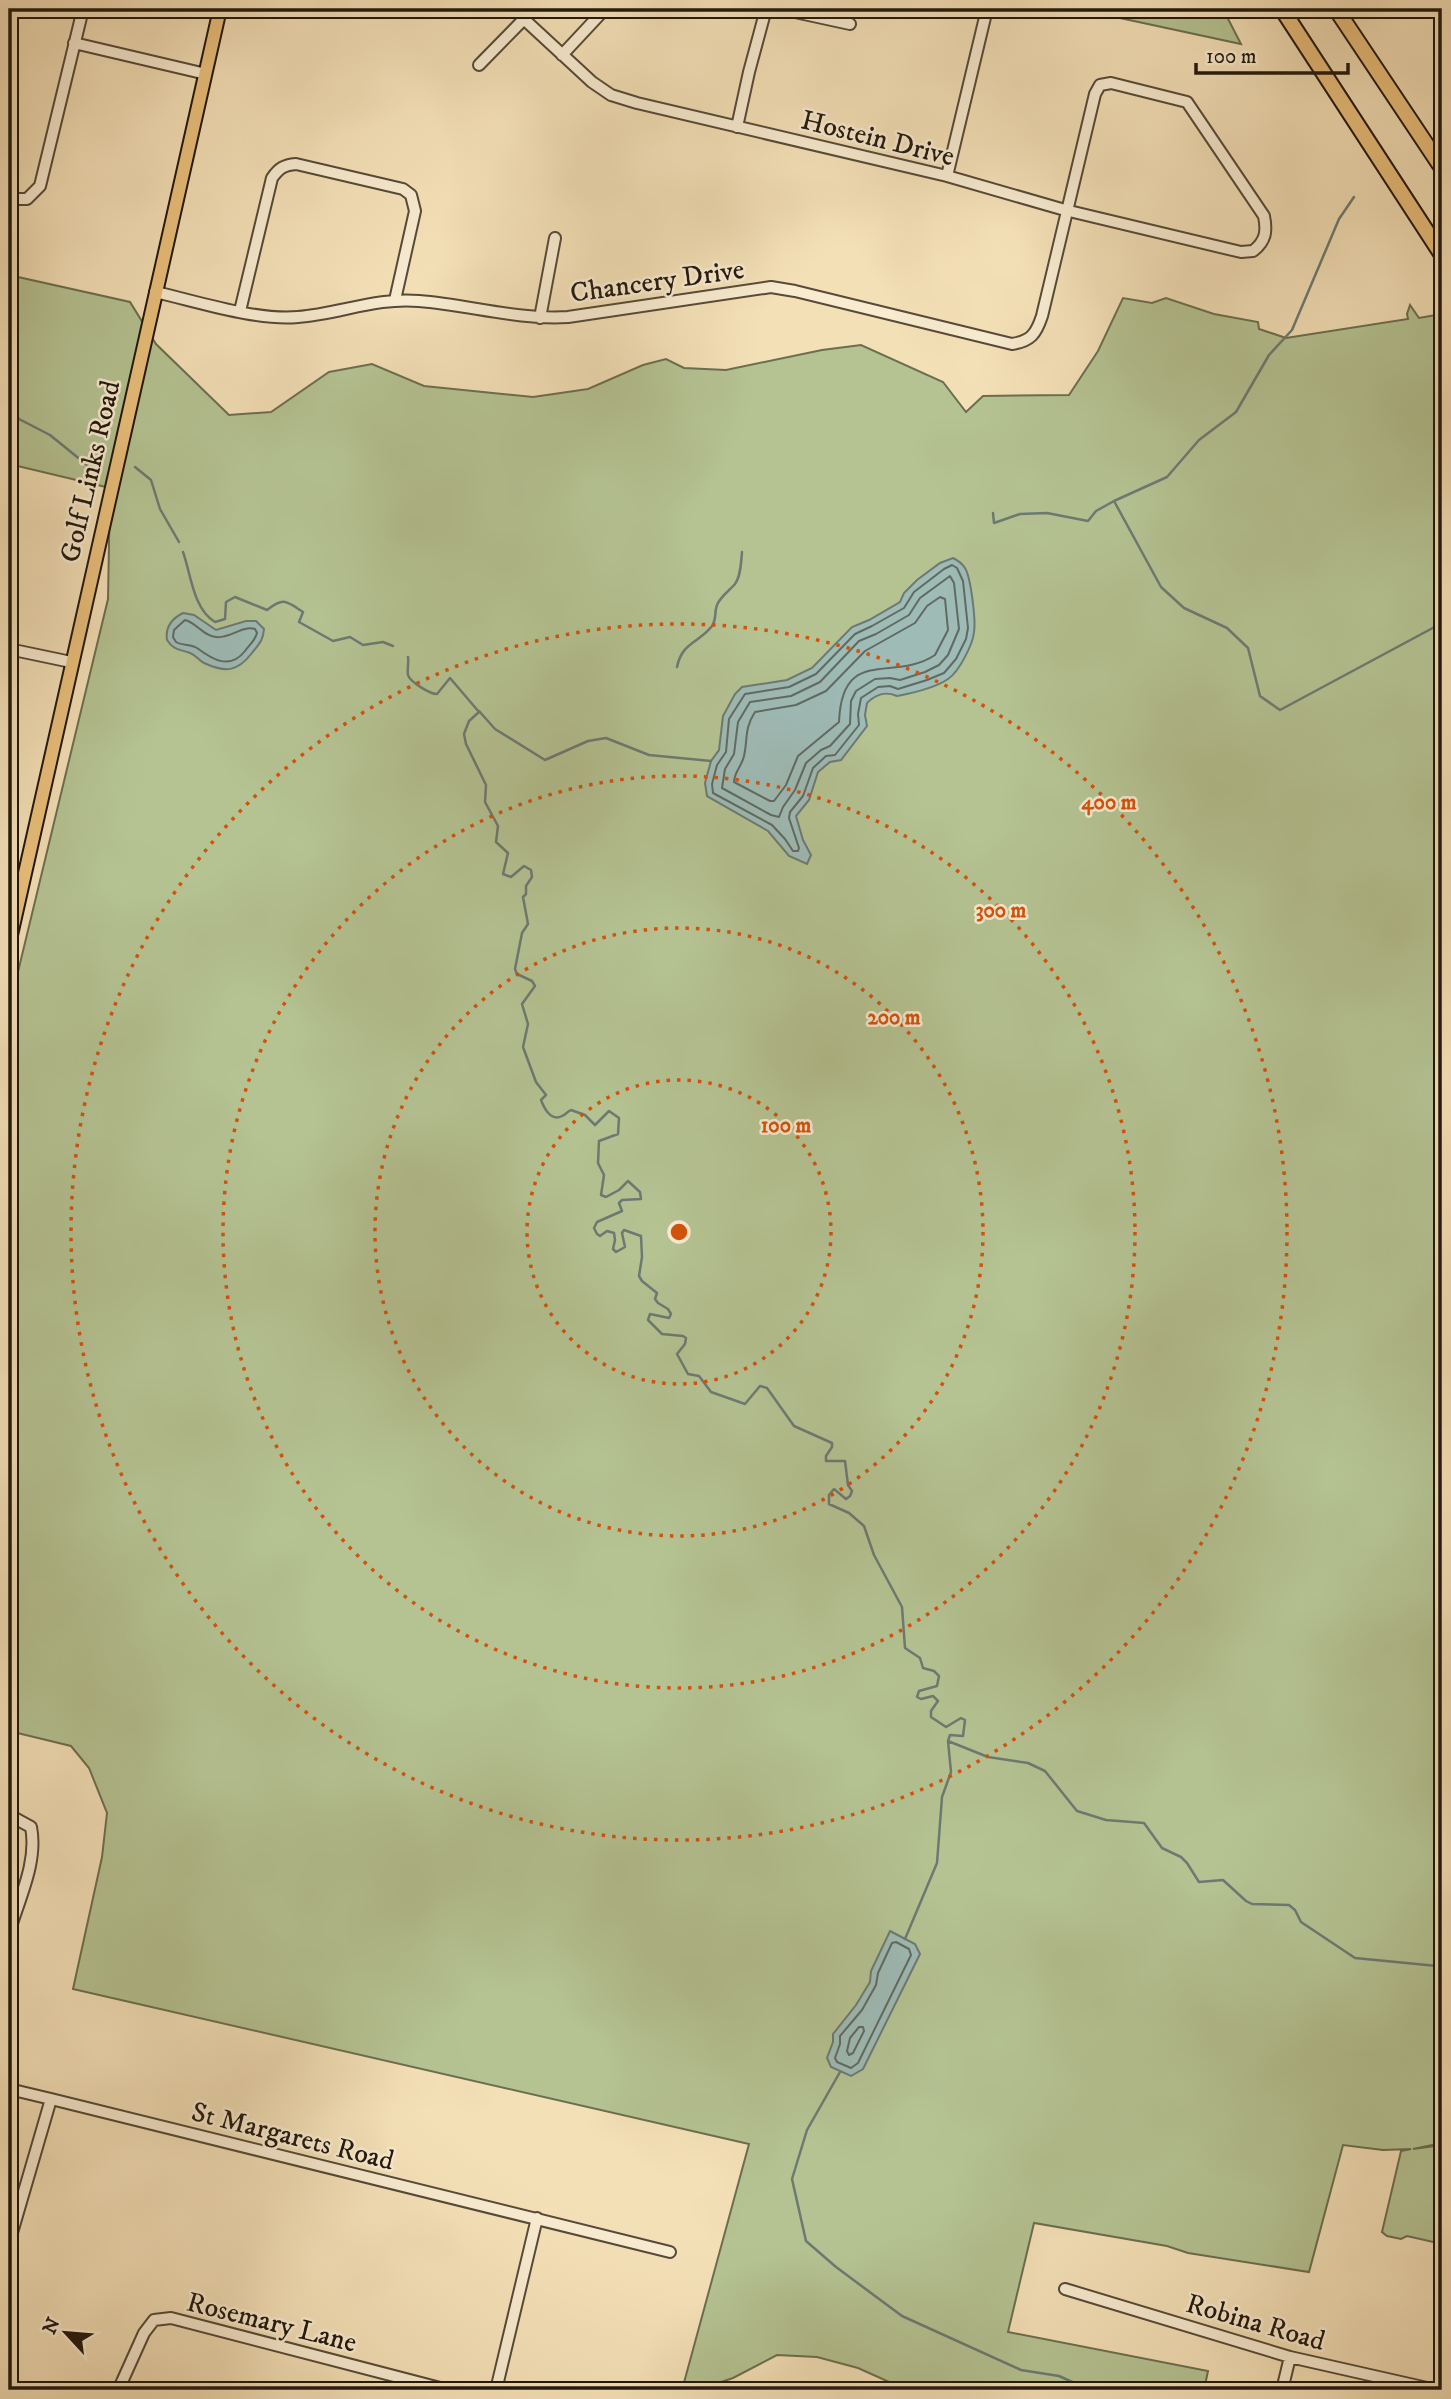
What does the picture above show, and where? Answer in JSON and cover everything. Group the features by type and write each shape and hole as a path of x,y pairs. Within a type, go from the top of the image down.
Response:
{"highway":[{"path":"1282,9 1442,255"},
{"path":"1336,9 1442,168"}],"main road":[{"name":"Golf Links Road","path":"9,944 220,9"}],"street":[{"path":"9,199 27,199 40,186 83,9"},
{"name":"Hostein Drive","path":"513,9 592,82 611,95 947,176 1065,210 1241,251 1253,250 1259,246"},
{"path":"562,55 606,9"},
{"path":"737,127 766,9"},
{"path":"781,9 850,24"},
{"path":"947,176 987,9"},
{"path":"479,65 523,20"},
{"path":"74,43 206,74"},
{"name":"Chancery Drive","path":"155,292 278,317 322,314 372,302 419,300 540,318 568,317 771,287 795,290 1012,344 1026,341 1038,328 1042,316 1065,210 1095,93 1100,85 1120,85 1187,102 1264,216 1266,229 1259,246"},
{"path":"240,311 272,178 284,165 296,164 403,189 411,195 415,211 395,300"},
{"path":"540,318 555,238"},
{"path":"9,649 71,662"},
{"path":"9,1815 31,1827 34,1843 32,1859 9,1933"},
{"name":"St Margarets Road","path":"9,2089 670,2252"},
{"path":"9,2243 51,2099"},
{"path":"496,2390 537,2218"},
{"name":"Robina Road","path":"1065,2289 1290,2357 1433,2390"},
{"name":"Rosemary Lane","path":"121,2385 144,2333 154,2320 171,2318 448,2390"},
{"path":"1282,2390 1290,2357"}],"green space":[{"path":"1078,9 1223,9 1241,44"},
{"path":"9,275 130,302 156,344 229,415 271,412 329,372 372,364 424,386 533,397 588,389 643,365 666,359 684,368 726,370 822,350 861,345 943,382 966,412 983,396 1069,395 1098,351 1123,298 1152,303 1166,298 1214,314 1258,322 1259,329 1286,338 1408,319 1410,305 1419,318 1442,314 1442,2143 1413,2149 1442,2145 1442,2244 1407,2236 1401,2239 1382,2232 1401,2151 1411,2149 1383,2150 1343,2145 1309,2272 1188,2253 1167,2246 1034,2223 1008,2332 1208,2371 1204,2390 907,2390 858,2368 817,2357 777,2355 733,2378 697,2390 682,2390 749,2144 73,1989 102,1857 107,1813 89,1768 71,1746 9,1731 9,1009 108,599 110,488 9,464"}],"water":[{"path":"953,558 965,568 971,590 974,627 968,650 957,670 943,682 924,690 897,696 881,694 867,703 867,726 841,760 830,762 818,772 809,800 796,816 811,855 807,864 789,856 768,831 707,796 705,783 711,761 719,750 723,716 742,687 787,680 812,668 852,627 900,602 904,593 917,580 940,563"},
{"path":"183,613 194,615 216,630 246,621 256,621 264,629 263,637 241,664 231,669 219,668 175,648 167,640 170,624"},
{"path":"890,1931 915,1944 920,1954 863,2069 851,2076 831,2067 827,2058 833,2034 870,1982 871,1971"}],"waterway":[{"path":"993,513 994,523 1020,514 1047,513 1088,521 1096,511 1167,477 1199,440 1236,412 1269,355 1292,330 1339,219 1354,197"},
{"path":"9,410 19,419 50,435 87,465"},
{"path":"135,467 151,480 160,509 179,542"},
{"path":"1114,501 1161,587 1184,608 1227,628 1248,648 1260,696 1280,710 1442,623"},
{"path":"183,552 197,600 215,622 225,619 226,602 235,597 267,610 277,603 285,602 303,612 299,622 333,641 350,637 363,645 383,642 393,646"},
{"path":"677,667 683,652 712,626 718,602 737,581 742,552"},
{"path":"408,657 408,675 416,684 437,694 450,678 479,712 469,721 464,734 466,744 486,785 485,802 498,826 496,842 508,853 503,874 511,877 524,866 531,870 532,877 523,897 528,924 522,933 515,969 517,974 532,981 535,986 522,1004 528,1024 523,1047 536,1082 546,1095 541,1100 542,1103 554,1117 563,1116 571,1110 585,1115 595,1125 609,1111 619,1118 618,1134 599,1141 598,1163 604,1175 601,1195 606,1197 628,1181 640,1192 641,1199 622,1200 619,1203 622,1211 597,1222 594,1228 600,1236 607,1231 614,1233 613,1249 616,1252 625,1247 622,1233 624,1230 641,1236 639,1276 657,1293 655,1299 658,1303 671,1314 669,1318 650,1314 648,1320 662,1334 686,1338 677,1354 688,1374 699,1376 711,1392 745,1404 760,1386 767,1388 794,1426 832,1443 826,1461 845,1461 848,1485 852,1491 846,1499 834,1489 829,1495 829,1504 849,1513 864,1526 874,1555 902,1607 905,1648 920,1658 923,1668 934,1671 939,1676 937,1686 919,1691 917,1697 921,1699 933,1696 938,1701 931,1711 931,1717 946,1727 961,1718 965,1720 963,1736 950,1735 948,1741"},
{"path":"479,711 495,729 545,760 588,741 606,738 649,755 711,761"},
{"path":"948,1741 988,1757 1028,1763 1045,1771 1077,1811 1106,1820 1144,1823 1162,1848 1187,1863 1199,1882 1223,1880 1252,1904 1289,1905 1301,1922 1355,1958 1437,1966 1442,1964"},
{"path":"905,1939 937,1863 942,1797 951,1772 948,1741"},
{"path":"840,2072 807,2130 792,2179 806,2241 902,2316 1021,2370 1059,2376 1090,2390"}]}
